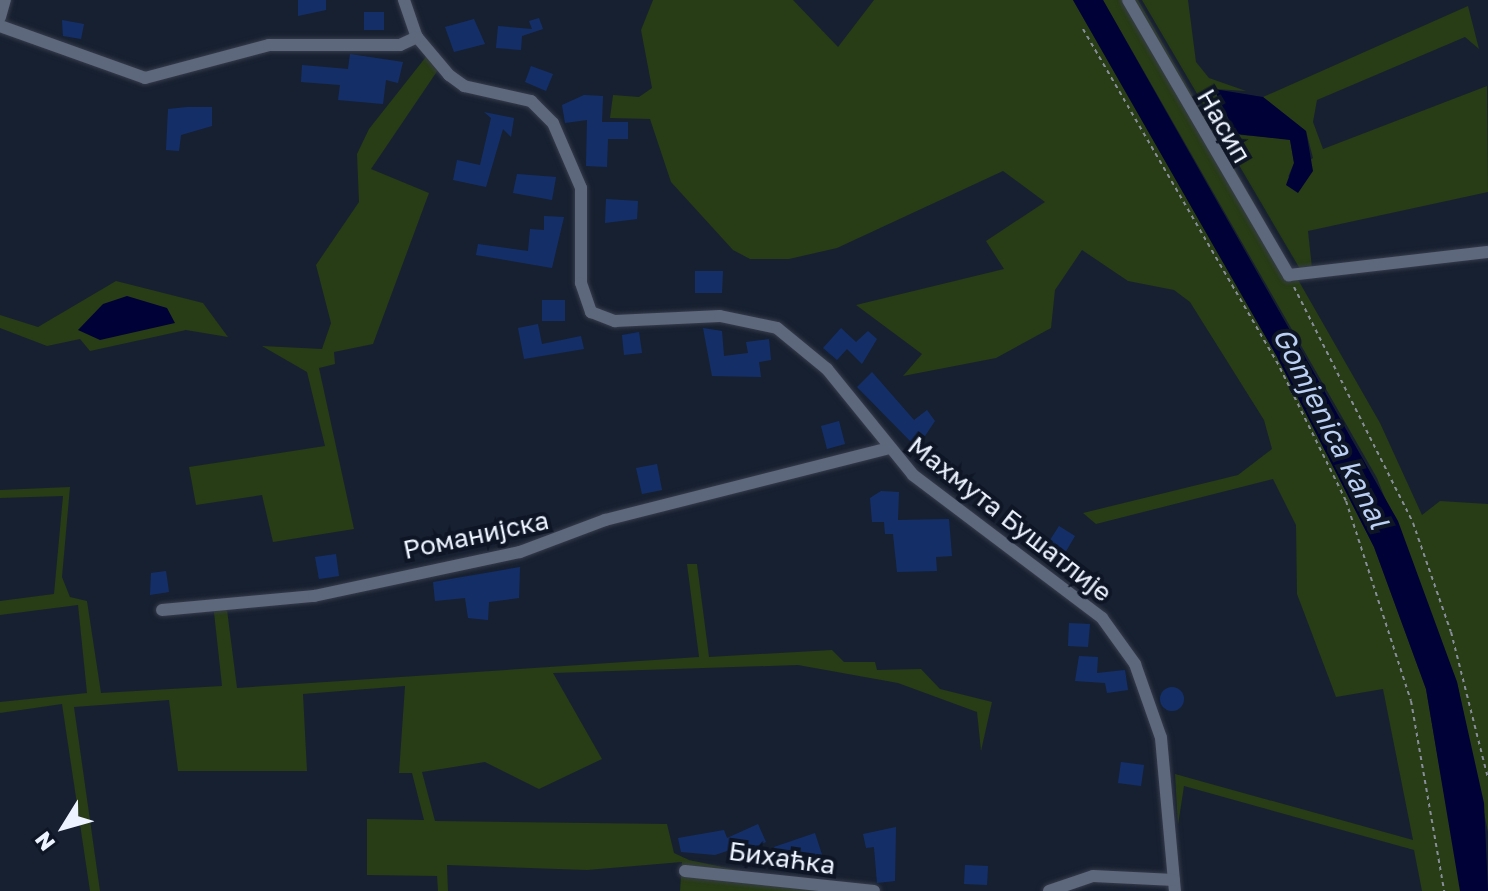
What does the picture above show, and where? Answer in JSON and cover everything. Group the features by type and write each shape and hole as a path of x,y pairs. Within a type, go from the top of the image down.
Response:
{"street":[{"path":"0,17 5,0"},
{"name":"Махмута Бушатлије","path":"404,0 417,37 464,86 531,101 553,123 581,188 581,283 591,312 615,321 720,316 777,328 827,369 886,449 1068,587 1124,644 1170,775 1174,886"},
{"name":"Насип","path":"1128,0 1285,271"},
{"path":"0,26 145,78 269,45 400,45 417,37"},
{"path":"1285,271 1294,277 1488,252"},
{"name":"Романијска","path":"162,610 314,596 520,552 605,520 886,449"},
{"name":"Бихаћка","path":"685,871 874,891"},
{"path":"1049,891 1093,876 1174,886"}],"path":[{"path":"1083,29 1280,368 1346,501 1411,701 1444,891"},
{"path":"1285,271 1413,523 1456,646 1488,778"}],"green space":[{"path":"653,0 793,0 838,47 874,0 1073,0 1276,355 1374,547 1426,689 1461,891 1422,891 1414,850 1184,786 1178,825 1175,774 1413,840 1383,689 1336,697 1297,594 1296,525 1273,479 1096,524 1083,513 1238,475 1272,449 1264,420 1190,302 1174,290 1128,281 1082,250 1055,290 1051,328 996,358 903,376 922,354 856,305 1004,269 986,241 1045,202 1003,171 837,248 789,259 750,259 733,250 671,182 650,119 610,118 613,95 639,97 652,88 641,30"},
{"path":"1103,0 1138,0 1380,423 1422,515 1440,501 1488,504 1488,832 1457,682 1377,478"},
{"path":"1142,0 1188,0 1196,62 1209,78 1246,91 1215,89 1229,126 1241,135 1290,139 1294,163 1288,177 1313,158 1306,131 1263,97 1468,6 1479,49 1465,37 1317,100 1313,122 1323,149 1487,86 1488,192 1308,231 1312,268 1300,269"},
{"path":"429,53 440,67 371,169 429,193 373,344 334,352 335,364 319,368 354,529 273,542 262,495 196,505 189,467 325,446 307,372 262,346 322,349 331,323 316,265 359,202 357,154 369,129"},
{"path":"116,281 203,303 228,337 186,330 90,351 80,339 47,346 0,328 0,315 38,327"},
{"path":"70,487 62,577 70,597 87,601 101,693 222,686 213,603 226,602 237,688 699,657 687,564 697,564 709,657 832,650 844,662 875,662 877,670 921,669 940,689 992,702 981,751 977,712 898,683 798,665 553,673 602,759 539,789 485,762 422,772 435,821 667,824 674,853 689,860 837,891 680,891 682,862 587,870 447,865 448,891 438,891 437,876 367,875 367,819 424,820 412,773 399,773 405,686 303,694 307,771 178,771 169,700 74,707 100,891 90,891 62,704 0,713 0,702 87,693 78,605 0,615 0,601 54,594 63,496 0,498 0,490"}],"water":[{"name":"Gomjenica kanal","path":"1073,0 1103,0 1398,521 1457,682 1484,803 1488,891 1460,891 1426,689 1374,547 1276,355"},
{"path":"1214,89 1263,97 1306,131 1313,171 1298,193 1286,185 1294,163 1290,140 1236,134"},
{"path":"127,296 167,308 175,323 100,340 78,330 103,304"}],"building":[{"path":"298,0 326,0 326,10 298,16"},
{"path":"364,12 384,12 384,30 364,30"},
{"path":"539,18 543,29 522,36 521,50 496,48 498,26 532,29 529,21"},
{"path":"474,19 485,44 454,52 445,27"},
{"path":"62,20 84,24 81,39 63,36"},
{"path":"350,54 403,62 398,83 386,80 383,104 338,100 340,85 301,82 302,65 348,69"},
{"path":"531,66 553,74 546,91 525,82"},
{"path":"584,95 603,96 602,122 628,122 628,139 608,139 607,167 586,166 587,120 565,123 562,105"},
{"path":"212,107 212,126 181,135 179,151 166,150 168,109"},
{"path":"484,112 514,118 511,137 503,129 486,187 453,180 457,160 480,165 491,118"},
{"path":"517,174 556,177 552,200 513,193"},
{"path":"606,199 638,201 637,219 605,223"},
{"path":"544,216 564,217 552,268 476,255 478,244 528,251 530,229 544,230"},
{"path":"695,271 723,271 722,293 695,293"},
{"path":"542,300 565,300 565,321 542,321"},
{"path":"538,324 542,344 581,336 584,349 524,359 518,328"},
{"path":"703,328 722,331 724,356 748,353 746,342 769,339 771,360 759,362 761,377 712,376"},
{"path":"841,328 856,342 868,331 877,339 862,364 847,349 837,360 823,348"},
{"path":"639,332 642,353 624,355 622,335"},
{"path":"872,372 914,420 927,410 935,421 917,448 857,387"},
{"path":"839,421 845,444 827,449 821,426"},
{"path":"657,464 662,490 642,494 636,468"},
{"path":"881,491 899,492 898,520 949,519 952,556 936,557 937,571 897,572 893,534 885,534 884,522 872,522 870,498"},
{"path":"1059,526 1075,536 1065,553 1089,571 1080,583 1041,554"},
{"path":"336,554 339,576 319,579 315,557"},
{"path":"520,567 519,598 489,602 488,620 468,618 465,598 435,601 433,582"},
{"path":"166,571 169,592 150,595 151,573"},
{"path":"1069,623 1090,624 1088,647 1068,646"},
{"path":"1079,656 1098,657 1097,673 1125,670 1128,690 1107,693 1105,683 1075,681"},
{"path":"1167,687 1177,687 1184,694 1184,704 1177,711 1167,711 1160,704 1160,694"},
{"path":"1121,762 1144,765 1141,786 1118,783"},
{"path":"758,824 766,842 739,854 736,848 715,855 681,852 678,838 724,830 727,838"},
{"path":"896,827 895,881 877,883 874,847 866,848 863,834"},
{"path":"815,833 827,870 810,874 804,853 779,862 774,847"},
{"path":"965,865 988,866 987,885 964,884"}]}
